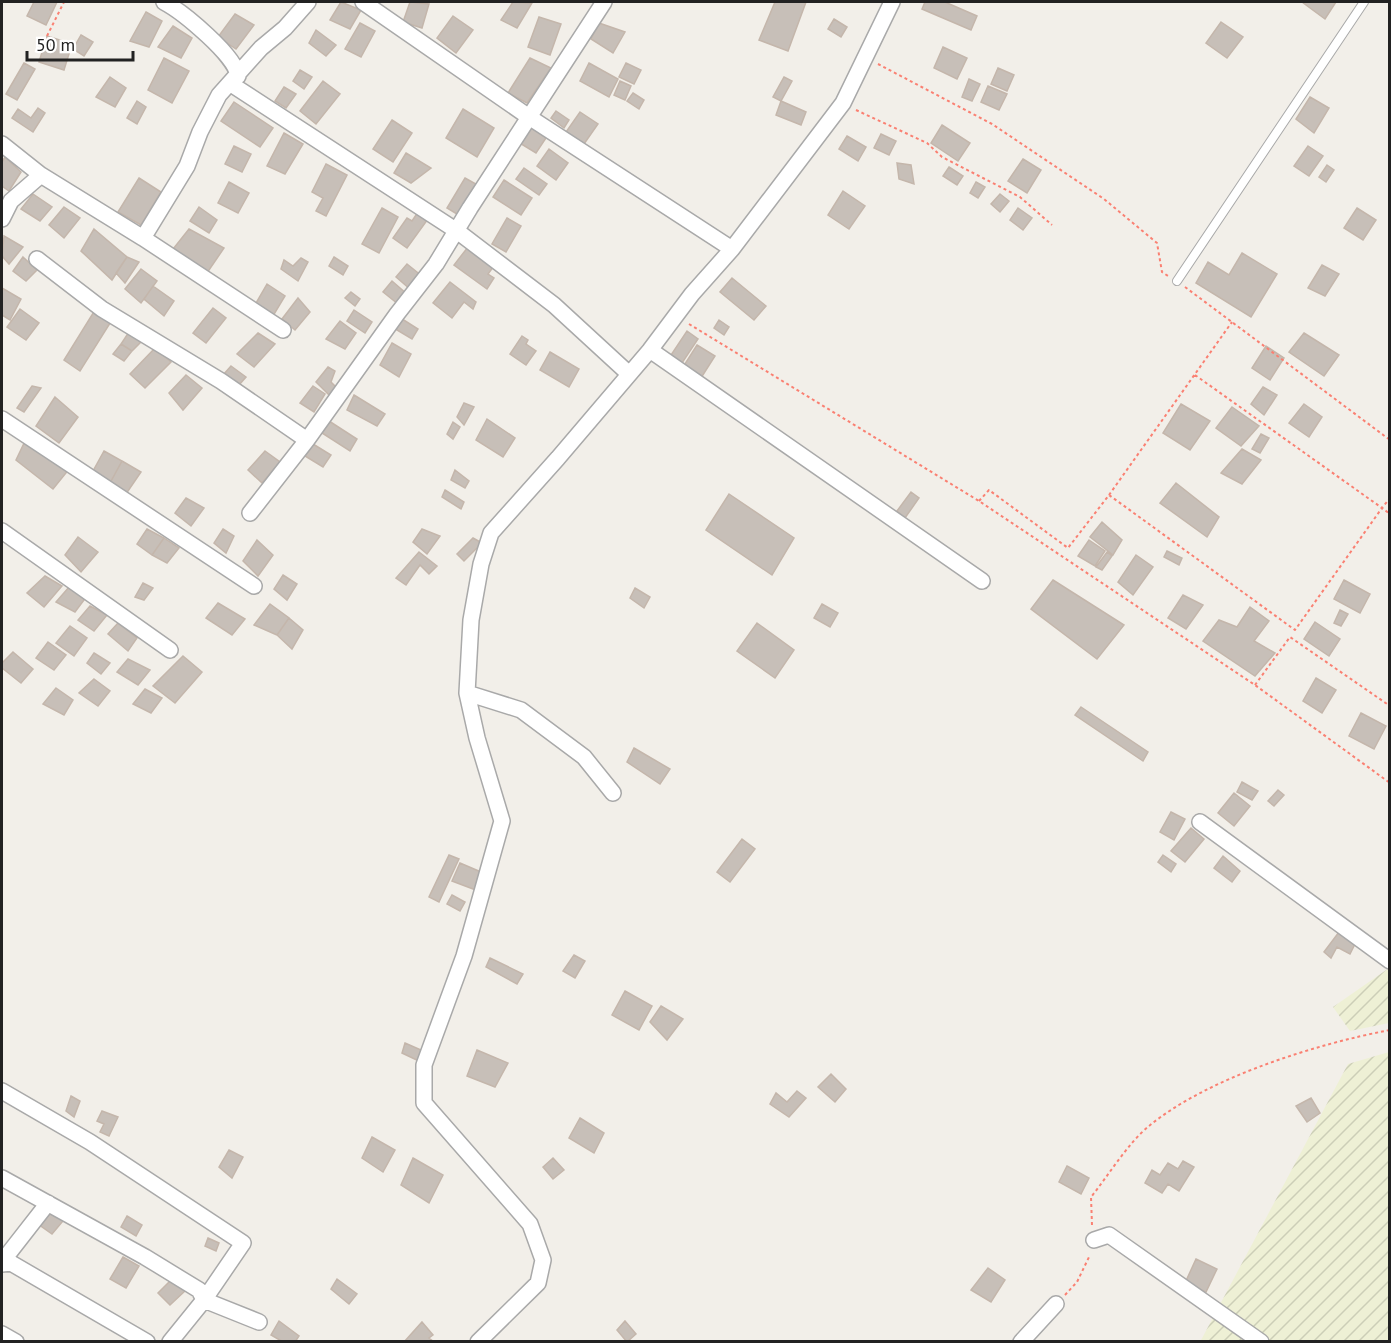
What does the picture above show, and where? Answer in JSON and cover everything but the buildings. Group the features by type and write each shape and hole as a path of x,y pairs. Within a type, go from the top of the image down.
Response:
{"street":[{"path":"164,2 223,52 237,68 234,80"},
{"path":"143,238 187,166 200,132 219,95 261,48 285,28 308,2"},
{"path":"363,2 529,117 732,249"},
{"path":"250,513 308,440 397,314 436,264 604,2"},
{"path":"478,1341 538,1283 543,1260 530,1224 424,1103 424,1065 464,956 502,821 477,738 467,693 471,620 481,564 491,533 650,350 692,294 732,249 843,103 866,58 878,26 892,2"},
{"path":"234,80 458,231 554,305 628,374"},
{"path":"2,144 41,175 143,238 283,330"},
{"path":"2,219 11,201 41,175"},
{"path":"37,259 102,309 221,381 308,440"},
{"path":"650,350 982,581"},
{"path":"2,419 255,586"},
{"path":"2,531 170,651"},
{"path":"467,693 521,710 584,757 613,793"},
{"path":"1200,822 1389,961"},
{"path":"2,1091 90,1142 243,1243 204,1300 170,1341"},
{"path":"2,1178 199,1290 204,1300 259,1322"},
{"path":"2,1263 48,1203"},
{"path":"1094,1240 1109,1235 1261,1341"},
{"path":"2,1263 11,1263 147,1341"},
{"path":"1021,1341 1056,1304"},
{"path":"2,1334 16,1341"}],"lane":[{"path":"1177,281 1364,2"}],"path":[{"path":"47,36 64,2"},
{"path":"866,58 992,124 1104,199 1157,243 1162,272 1389,440"},
{"path":"843,103 927,143 942,157 1020,197 1052,225"},
{"path":"676,316 979,501 1255,685 1389,783"},
{"path":"979,501 989,490 1068,548 1109,495 1232,322"},
{"path":"1195,375 1389,514"},
{"path":"1109,495 1295,630"},
{"path":"1255,685 1389,498"},
{"path":"1290,637 1389,706"},
{"path":"1056,1304 1077,1282 1089,1261 1094,1240 1091,1197 1148,1127 1190,1098 1264,1066 1321,1047 1389,1030"}],"green space":[{"path":"1389,968 1389,1023 1350,1031 1333,1007"},
{"path":"1389,1052 1389,1341 1200,1342 1348,1064"}]}
